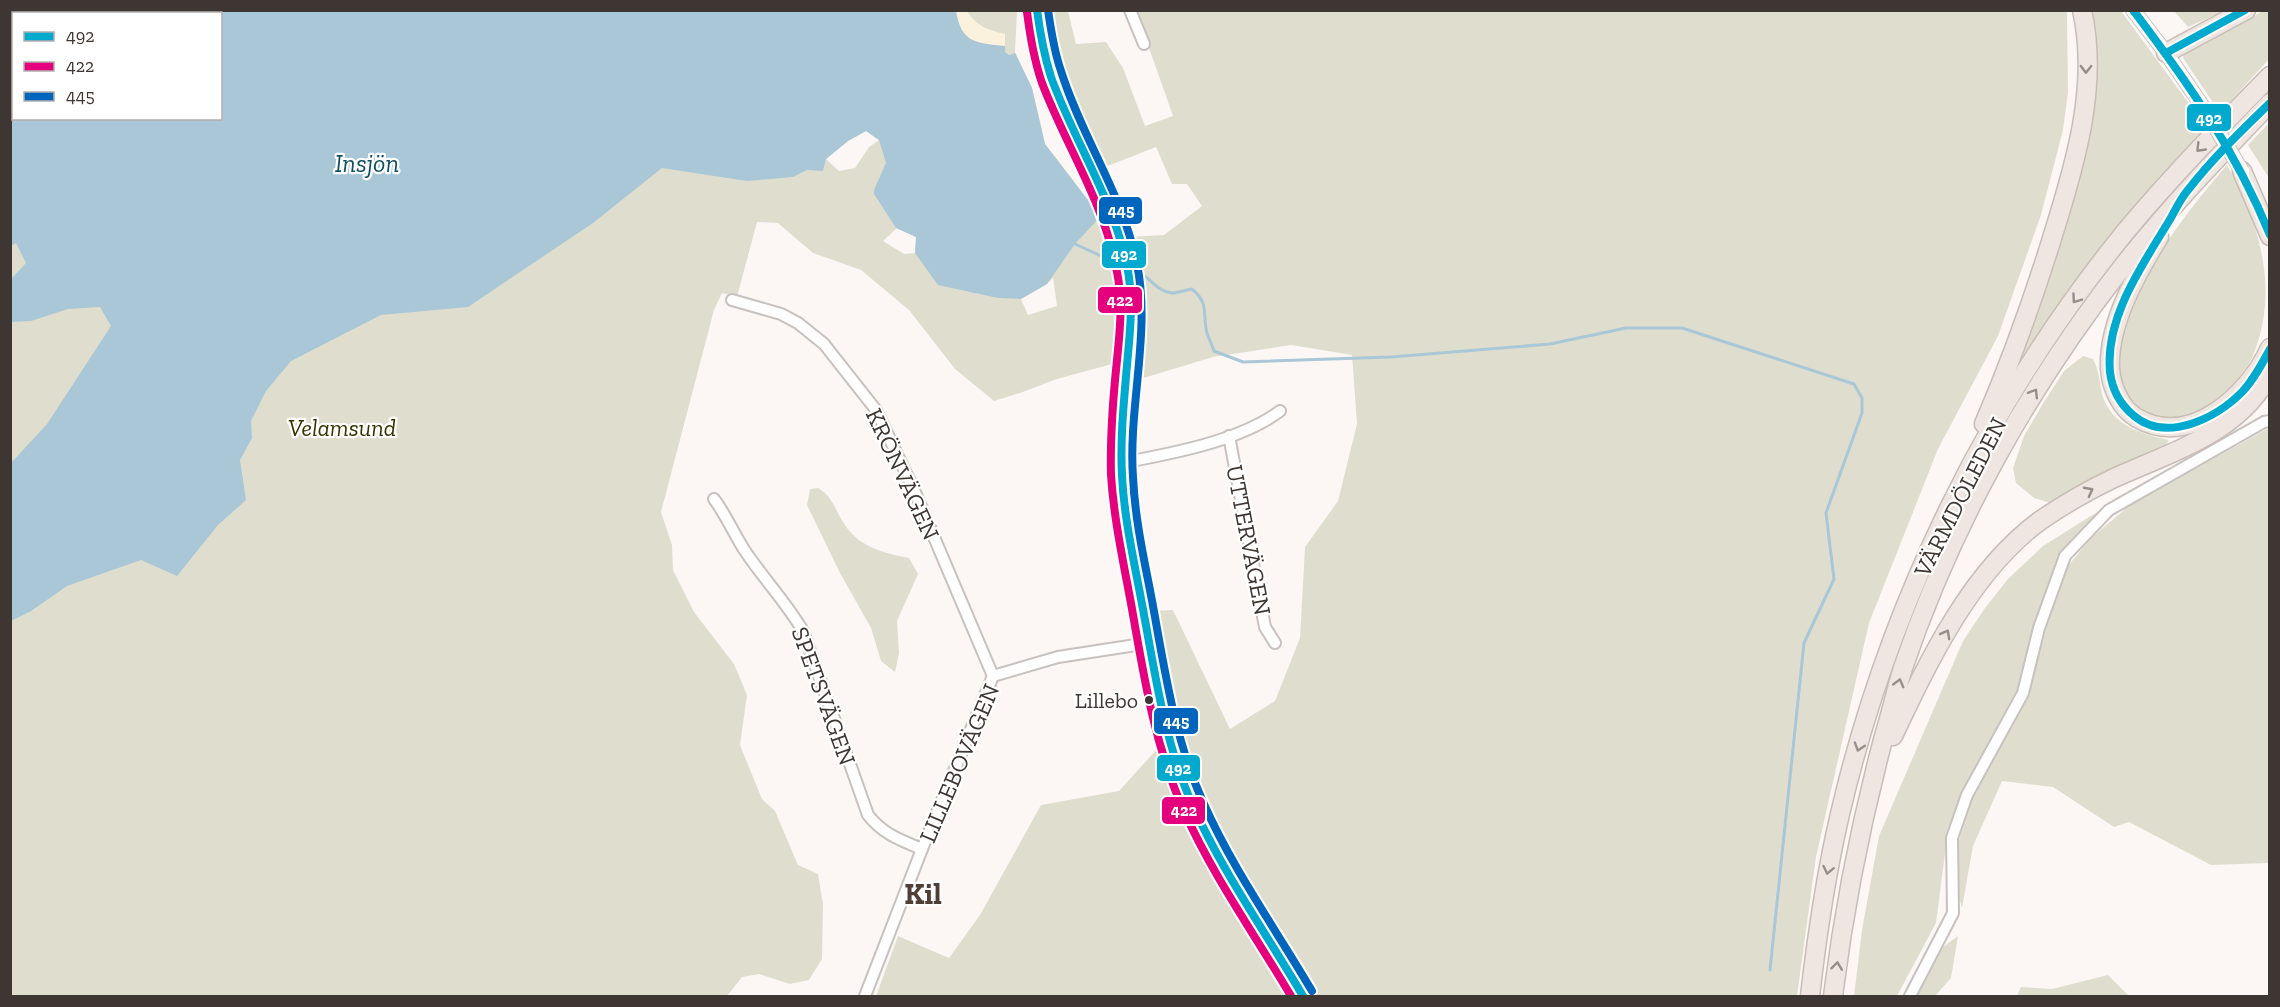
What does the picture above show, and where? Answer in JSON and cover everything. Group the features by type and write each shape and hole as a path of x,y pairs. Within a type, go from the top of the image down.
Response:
{"highway":[{"path":"1938,535 2030,311 2065,198 2084,111 2086,46 2082,10"},
{"path":"2166,53 2246,10"},
{"name":"VÄRMDÖLEDEN","path":"1810,996 1827,879 1852,772 1878,682 1905,611 1969,469 2042,348 2126,232 2192,156 2270,76"},
{"name":"VÄRMDÖLEDEN","path":"1833,996 1844,913 1873,780 1903,669 1932,590 1964,521 2033,394 2072,335 2123,266 2190,187 2270,103"},
{"path":"2242,171 2270,220"},
{"path":"2242,171 2270,236"},
{"path":"2190,187 2142,266 2129,292 2117,325 2110,350 2110,369 2113,386 2120,402 2131,414 2154,425 2179,427 2200,420 2222,408 2242,392 2270,348"},
{"path":"1873,780 1917,686 1952,623 1984,577 2010,549 2039,522 2068,502 2216,430 2245,406 2270,372"}],"main road":[{"path":"1037,10 1045,61 1112,216 1127,266 1131,298 1131,328 1121,437 1126,524 1175,760 1193,807 1219,857 1303,996"},
{"path":"2133,10 2205,110 2242,171"}],"street":[{"path":"1130,10 1144,45"},
{"name":"KRÖNVÄGEN","path":"732,300 781,314 798,323 824,345 876,410 914,490 993,676"},
{"name":"UTTERVÄGEN","path":"1121,463 1172,453 1229,436 1265,422 1280,411"},
{"path":"1910,996 1953,913 1952,838 1967,795 2023,693 2040,628 2065,556 2109,510 2264,422 2270,421"},
{"name":"UTTERVÄGEN","path":"1229,436 1265,627 1275,643"},
{"name":"SPETSVÄGEN","path":"714,499 745,550 788,606 803,631 868,815 891,837 922,849"},
{"name":"LILLEBOVÄGEN","path":"866,996 922,849 993,676 1058,657 1149,643"}],"green space":[{"name":"Velamsund","path":"10,11 1017,11 1015,52 1032,88 1045,144 1088,200 1112,252 1119,295 1120,335 1116,363 1057,379 994,401 955,369 909,310 861,270 813,253 778,223 757,222 737,297 722,293 714,310 661,512 672,545 673,570 694,612 734,664 747,695 740,745 762,799 775,811 798,865 818,874 823,904 822,959 809,980 790,984 759,974 742,977 727,996 11,996","holes":["866,131 879,140 869,147 855,168 839,171 826,159 848,141","897,228 916,237 915,253 904,254 883,241","1053,278 1057,306 1028,315 1021,299"]},
{"path":"1046,11 1068,11 1076,44 1106,42 1123,68 1145,126 1173,116 1136,11 2067,11 2068,92 2063,130 2041,215 1998,336 1938,449 1869,623 1816,857 1797,996 1309,996 1272,928 1220,842 1182,757 1169,691 1169,679 1152,611 1173,610 1230,729 1275,701 1300,638 1305,547 1338,501 1357,424 1352,355 1291,345 1213,357 1137,380 1139,297 1127,237 1164,235 1202,206 1187,184 1172,184 1156,147 1100,169 1063,71"},
{"path":"2091,11 2121,11 2207,128 2180,156 2106,244 2016,369 2043,296 2061,238 2095,66 2095,31"},
{"path":"2174,11 2224,11 2188,27"},
{"path":"2263,11 2269,11 2269,59 2220,113 2183,58 2184,53"},
{"path":"2269,123 2269,178 2248,145"},
{"path":"2227,165 2249,211 2263,260 2265,309 2260,334 2249,364 2233,386 2218,400 2204,410 2188,416 2172,419 2155,417 2143,412 2134,404 2121,383 2118,357 2124,328 2135,297 2170,237"},
{"path":"2083,356 2093,359 2104,400 2115,417 2140,432 2169,440 2164,448 2051,503 2034,498 2016,483 2013,468 2024,436 2042,405 2064,371"},
{"path":"2269,428 2269,863 2211,865 2129,822 2114,827 2053,787 2002,781 1973,846 1962,908 1958,894 1959,840 1976,787 2026,697 2063,572 2091,538 2130,505"},
{"path":"818,488 830,499 849,531 872,548 909,558 918,574 897,621 899,653 895,672 881,661 871,628 840,573 807,505 810,489"},
{"path":"2097,512 2060,556 2046,591 2017,691 1963,792 1947,838 1936,923 1897,996 1854,996 1862,930 1879,836 1963,641 2008,579 2043,546"},
{"path":"1157,749 1196,841 1286,996 876,996 898,936 949,958 980,915 1041,805 1119,791"},
{"path":"1958,936 1951,978 1935,996 1917,996 1943,947"},
{"path":"2108,975 2129,996 2017,996 2021,987 2052,989"}],"sand":[{"path":"956,11 967,11 983,27 1005,34 1005,46 978,42 966,36 958,22"}],"water":[{"name":"Insjön","path":"159,10 956,11 958,22 966,35 978,42 1005,46 1005,52 1009,55 1015,53 1032,88 1045,144 1088,200 1098,219 1075,244 1047,284 1021,299 998,298 938,285 915,253 916,237 896,228 874,194 886,163 879,140 866,131 848,141 826,159 823,171 807,170 793,177 747,181 662,168 593,223 468,307 381,315 291,361 266,391 251,421 252,438 240,460 246,500 218,525 177,576 141,560 67,586 31,611 11,621 11,463 47,424 111,326 100,307 68,309 31,321 11,322 11,279 26,263 16,243 11,246 11,86 12,120 222,120 222,12 156,12"}],"waterway":[{"path":"1075,244 1112,261"},
{"path":"1136,270 1167,292 1174,293 1192,289 1198,294 1203,305 1207,333 1214,351 1243,362 1391,357 1550,344 1626,328 1682,328 1854,384 1862,398 1862,413 1826,513 1834,579 1804,643 1770,970"}],"transit line":[{"name":"492","path":"1037,10 1051,77 1103,193 1121,241 1127,266 1131,316 1122,433 1123,491 1156,681 1168,732 1183,782 1205,831 1231,879 1303,996"},
{"name":"445","path":"1048,10 1061,71 1122,214 1137,264 1142,316 1133,424 1134,493 1138,526 1178,730 1193,778 1214,826 1240,874 1312,991"},
{"name":"492","path":"2133,10 2209,118 2242,174 2270,235"},
{"name":"492","path":"2166,53 2245,10"},
{"name":"422","path":"1027,12 1042,83 1104,223 1117,272 1120,316 1111,432 1112,492 1141,661 1158,737 1174,787 1195,835 1291,996"},
{"name":"492","path":"2270,103 2217,156 2180,201 2137,274 2119,312 2113,332 2110,372 2117,396 2133,415 2146,423 2160,427 2175,427 2205,418 2232,401 2251,381 2270,349"}],"place":[{"name":"Lillebo","path":"1149,700"}],"district":[{"name":"Kil","path":"923,894"}]}
